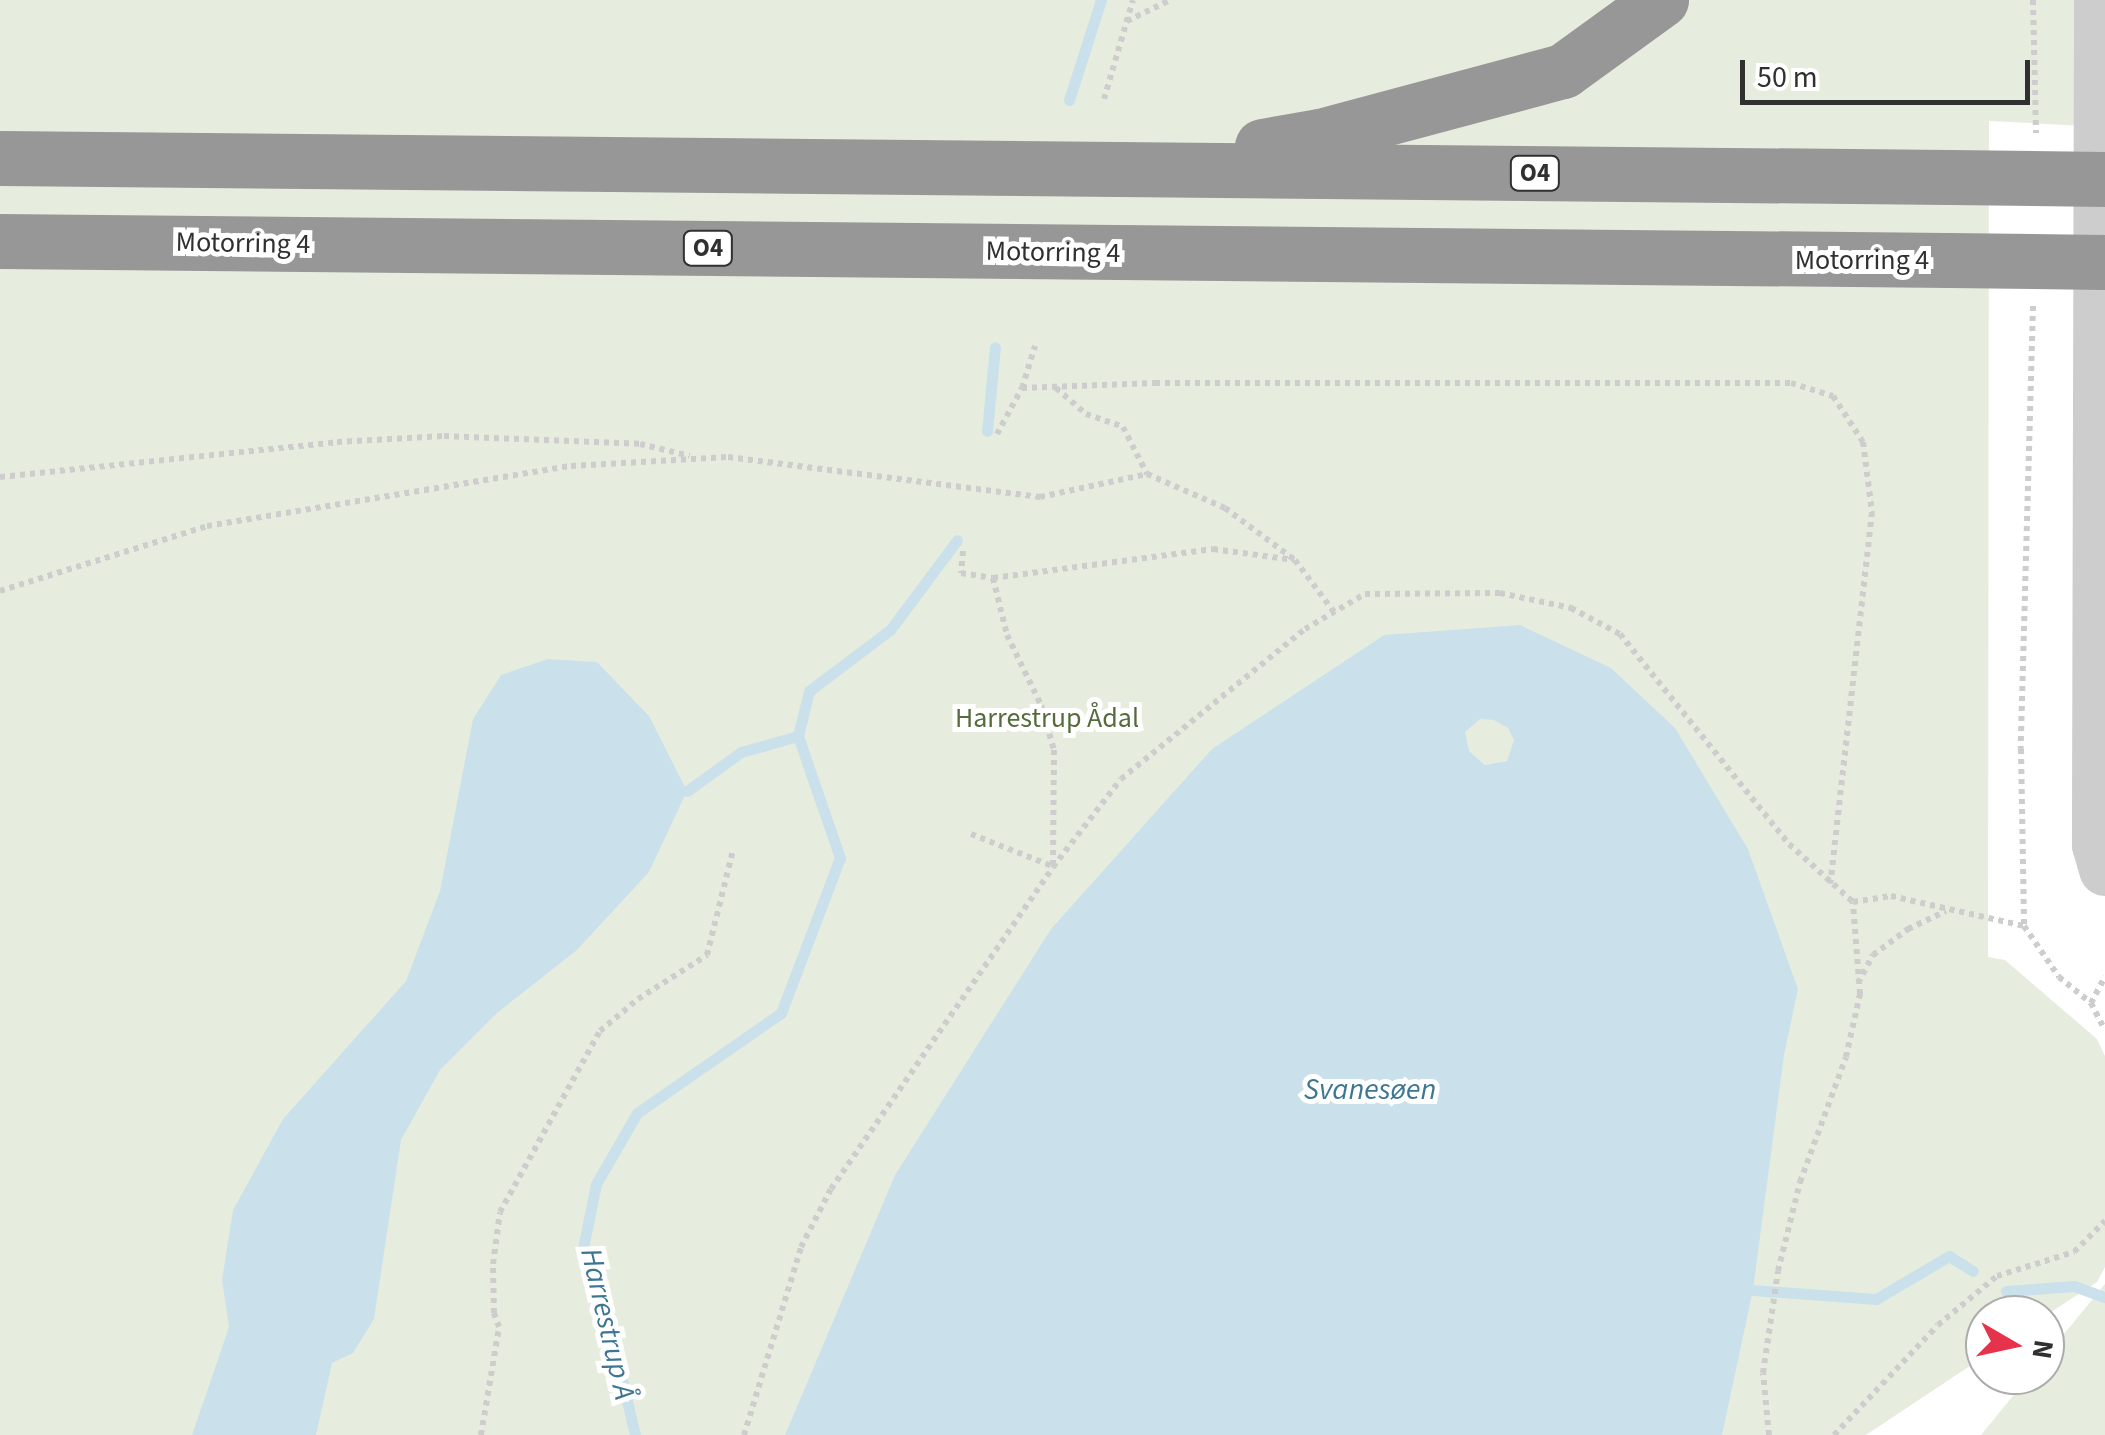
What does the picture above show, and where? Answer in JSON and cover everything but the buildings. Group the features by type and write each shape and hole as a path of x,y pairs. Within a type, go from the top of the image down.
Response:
{"highway":[{"name":"O4","path":"1121,169 1320,136 1564,70 1662,0"},
{"name":"O4","path":"0,158 2105,179"},
{"name":"Motorring 4","path":"0,241 2105,262"}],"street":[{"path":"2100,0 2098,845 2105,870"}],"path":[{"path":"1104,98 1133,0"},
{"path":"1127,21 1170,0"},
{"path":"2033,0 2036,139"},
{"path":"2033,290 2021,749 2024,926 2058,977 2091,1002 2105,1030"},
{"path":"996,434 1022,388 1035,346"},
{"path":"1022,388 1791,384 1833,396 1863,442 1872,512 1830,885"},
{"path":"1055,387 1086,414 1123,428 1147,474"},
{"path":"0,477 337,442 444,436 640,444 698,458"},
{"path":"0,591 207,526 571,466 728,457 1040,497 1147,474 1225,508 1295,560 1334,612"},
{"path":"963,551 961,573 993,578 1213,549 1295,560"},
{"path":"993,578 1007,635 1041,705 1054,750 1053,867"},
{"path":"744,1435 801,1247 830,1189 1053,867 1121,779 1305,629 1365,594 1500,593 1571,608 1620,634 1789,844 1853,902 1890,896 2024,926"},
{"path":"971,834 1053,867"},
{"path":"481,1435 499,1328 494,1313 493,1264 500,1212 600,1031 638,999 707,956 733,850"},
{"path":"1769,1435 1764,1373 1778,1271 1800,1182 1846,1057 1860,994 1853,902"},
{"path":"1857,984 1873,955 1908,929 1947,910"},
{"path":"2091,1002 2105,978"},
{"path":"1834,1435 1938,1325 1997,1276 2074,1252 2105,1221"}],"green space":[{"name":"Harrestrup Ådal","path":"0,0 2082,0 2085,126 1989,121 1988,957 2005,960 2097,1039 2105,1056 2105,1267 2097,1282 2065,1303 2065,1295 1965,1295 1965,1369 1866,1435 0,1435"},
{"path":"2105,1284 2105,1435 1981,1435 2014,1395 2065,1395 2065,1333"}],"water":[{"name":"Svanesøen","path":"1520,625 1611,668 1675,728 1748,849 1798,989 1784,1055 1753,1290 1722,1435 785,1435 895,1175 1051,929 1212,749 1384,635","holes":["1480,719 1494,720 1508,728 1514,740 1507,761 1485,765 1469,751 1465,732"]},
{"path":"548,659 597,662 649,716 687,791 649,872 577,950 497,1013 440,1070 401,1140 374,1319 353,1353 332,1363 316,1435 192,1435 229,1327 222,1280 233,1210 283,1119 406,981 440,891 473,719 501,675"}],"waterway":[{"name":"Harrestrup Å","path":"1069,100 1101,0"},
{"name":"Harrestrup Å","path":"987,431 995,347"},
{"name":"Harrestrup Å","path":"635,1435 616,1354 583,1248 596,1184 637,1113 781,1013 840,858 798,736 809,691 890,630 957,540"},
{"path":"687,791 741,752 798,736"},
{"path":"1753,1290 1876,1299 1949,1256 1973,1271"},
{"path":"2006,1291 2074,1286 2105,1297"}]}
